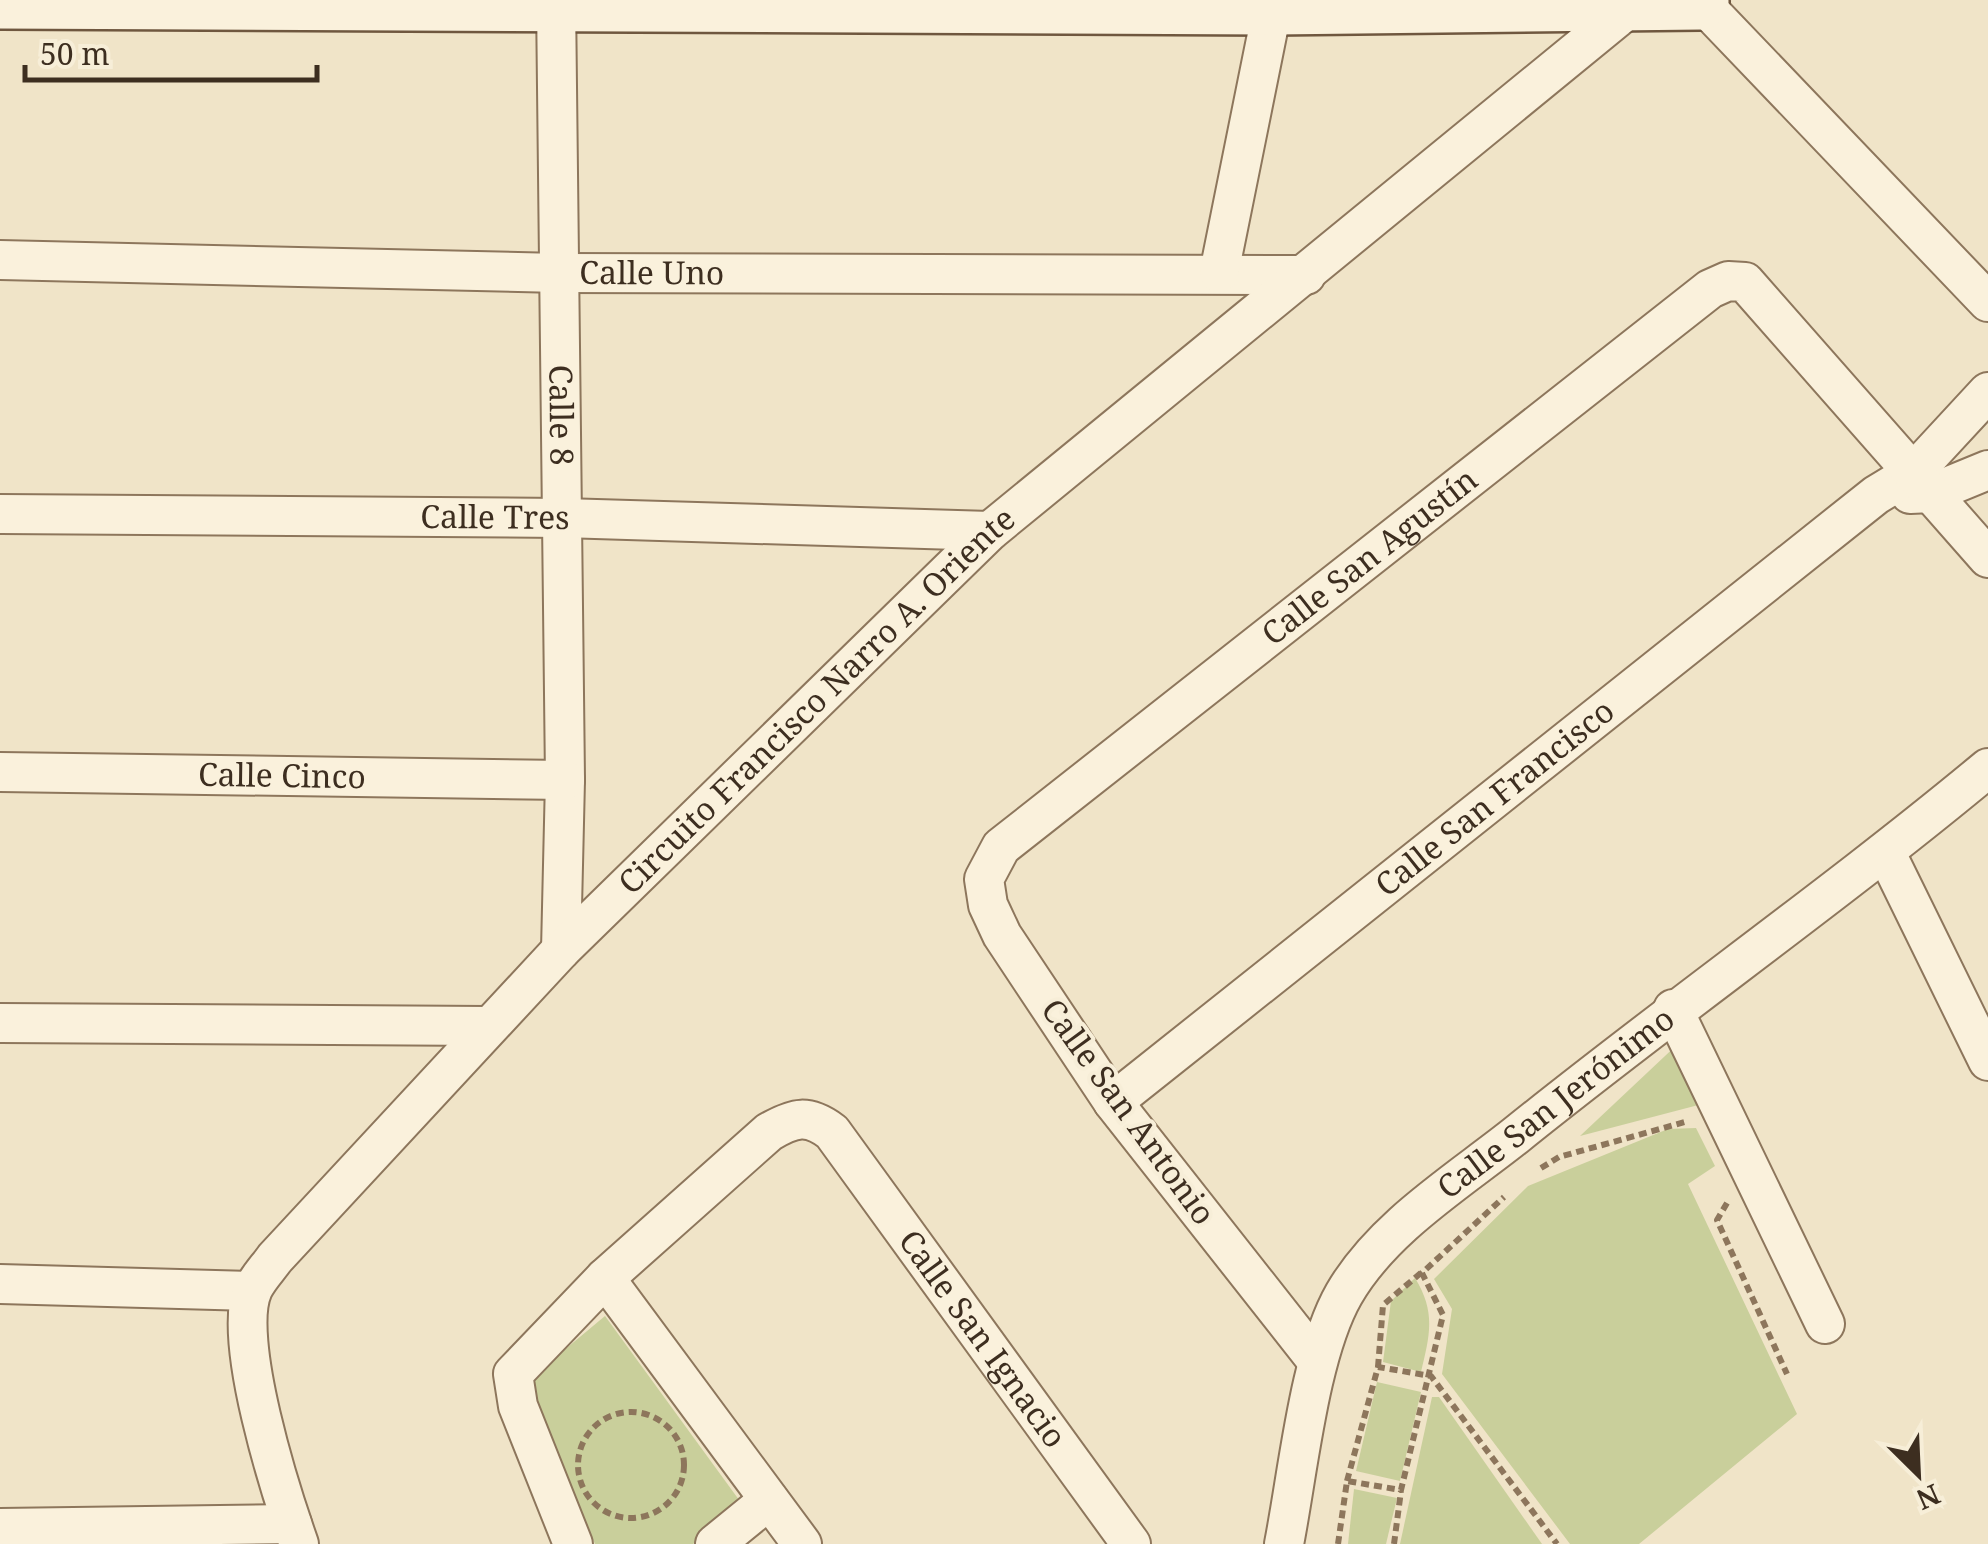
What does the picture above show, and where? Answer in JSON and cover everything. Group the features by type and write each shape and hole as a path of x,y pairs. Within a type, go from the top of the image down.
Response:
{"street":[{"path":"0,1 1703,1 1988,302"},
{"name":"Calle 8","path":"556,1 565,780 561,950"},
{"path":"1219,273 1274,4"},
{"name":"Circuito Francisco Narro A. Oriente","path":"252,1291 275,1258 487,1026 990,531 1634,4"},
{"name":"Calle Uno","path":"0,260 559,273 1306,275"},
{"name":"Calle San Agustín","path":"1001,847 1710,288 1728,281 1745,282 1923,482"},
{"path":"1988,392 1923,482 1988,558"},
{"name":"Calle San Francisco","path":"1114,1102 1876,495 1988,470"},
{"name":"Calle Tres","path":"0,514 563,518 990,531"},
{"name":"Calle San Jerónimo","path":"1284,1544 1317,1361 1344,1294 1394,1234 1673,1009 1886,853 1988,768"},
{"name":"Calle Cinco","path":"0,772 565,780"},
{"name":"Calle San Antonio","path":"1001,847 984,878 988,904 1002,936 1114,1102 1317,1361"},
{"path":"1886,853 1988,1061"},
{"path":"1673,1009 1826,1324"},
{"path":"0,1023 487,1026"},
{"name":"Calle San Ignacio","path":"605,1278 769,1132 794,1118 814,1118 832,1132 1130,1544"},
{"path":"572,1544 518,1406 512,1374 605,1278 802,1544"},
{"path":"0,1284 252,1291 248,1330 252,1376 296,1534 0,1528"},
{"path":"715,1544 769,1500"}],"path":[{"path":"1534,1172 1559,1157 1687,1121"},
{"path":"1338,1544 1347,1481 1378,1367 1384,1305 1510,1192"},
{"path":"1731,1196 1717,1220 1787,1374"},
{"path":"1394,1544 1402,1490 1443,1315 1422,1273"},
{"path":"1378,1367 1431,1376 1557,1544"},
{"path":"628,1412 661,1421 682,1449 681,1484 658,1511 624,1518 607,1513 582,1488 578,1471 585,1438 611,1416 628,1412"},
{"path":"1347,1481 1402,1490"}],"green space":[{"path":"1682,1040 1706,1103 1580,1136"},
{"path":"1696,1128 1715,1166 1688,1184 1797,1414 1639,1544 1570,1544 1442,1374 1452,1309 1434,1279 1528,1186 1668,1129"},
{"path":"1415,1278 1426,1302 1429,1324 1421,1372 1383,1362 1391,1301"},
{"path":"605,1316 742,1504 693,1544 595,1544 526,1382"},
{"path":"1377,1382 1421,1392 1400,1481 1356,1471"},
{"path":"1432,1397 1439,1397 1542,1544 1400,1544"},
{"path":"1354,1489 1397,1498 1386,1544 1348,1544"}]}
